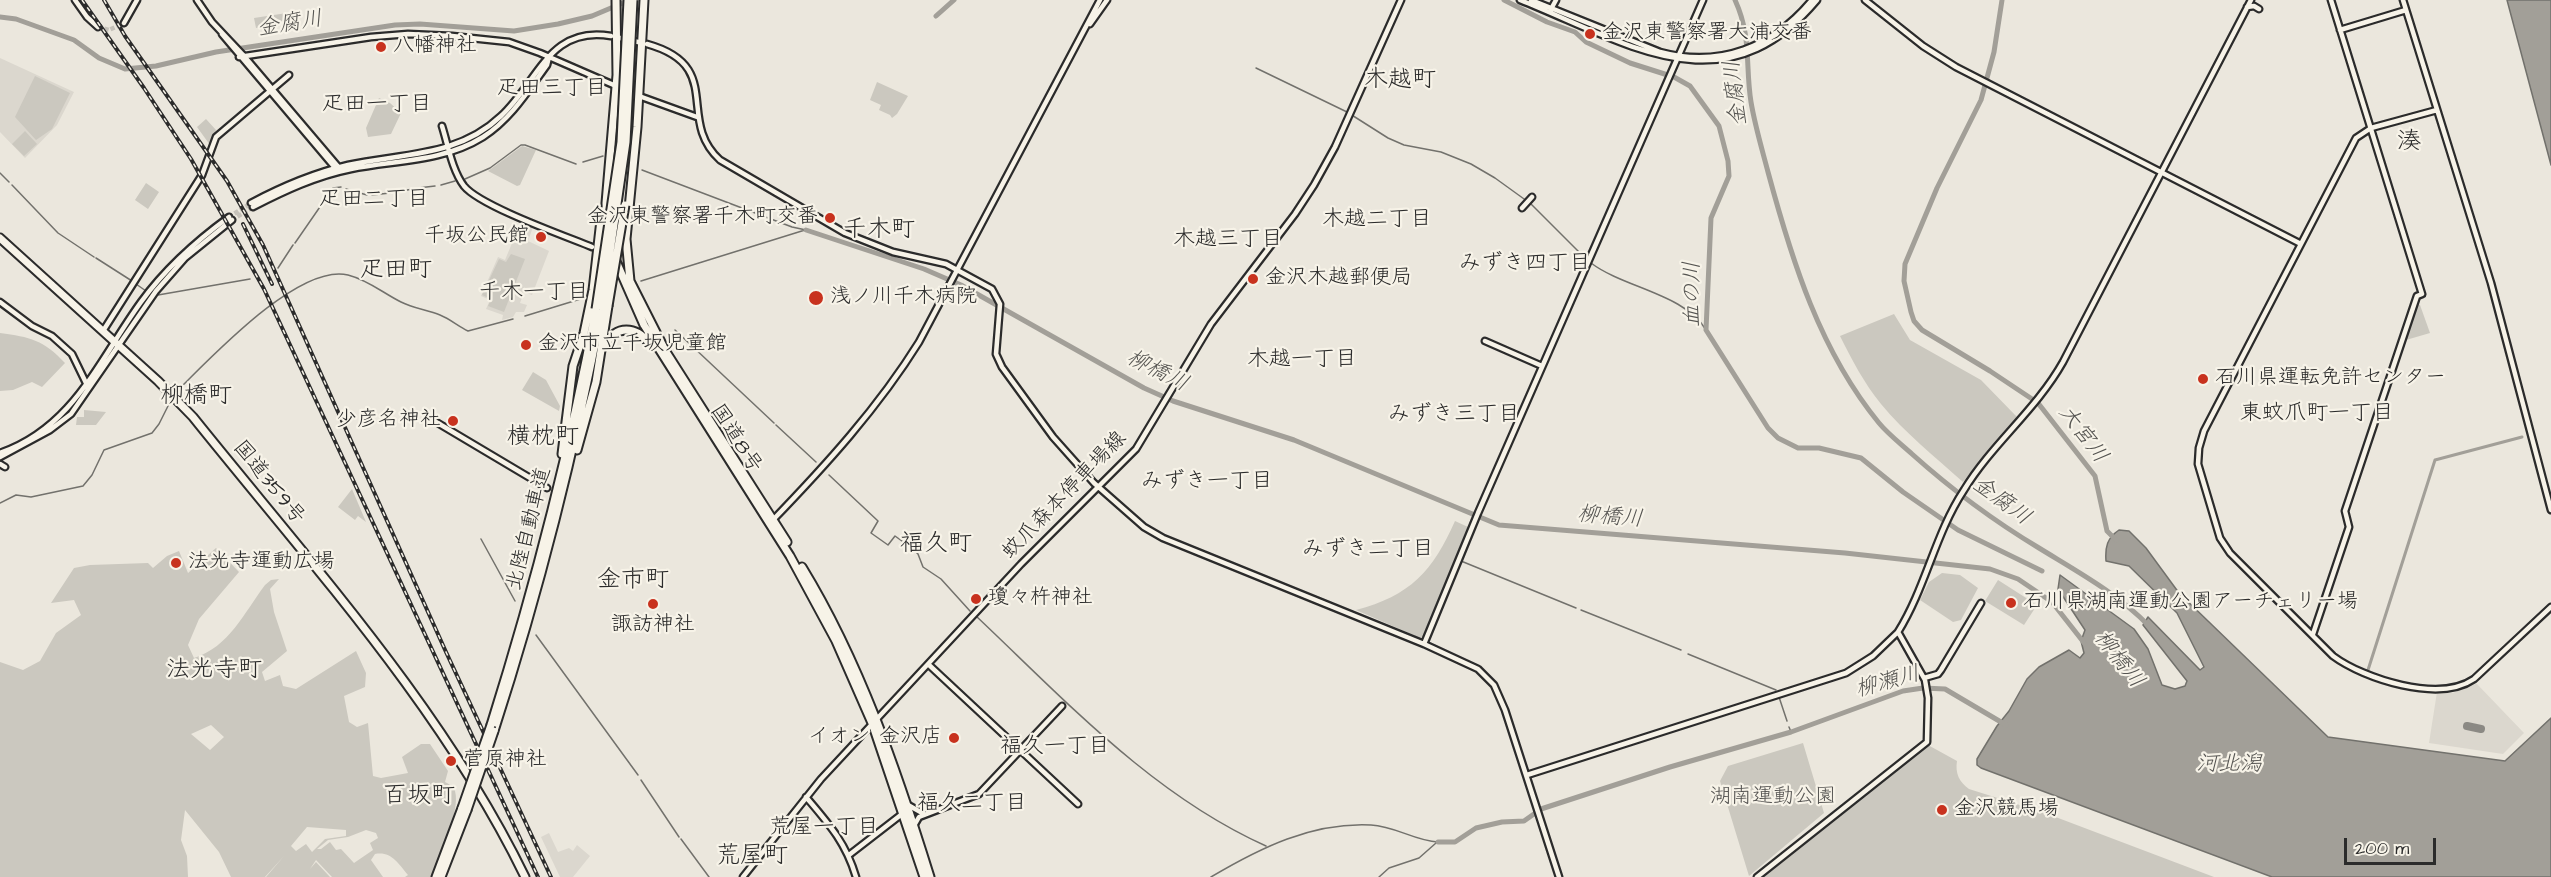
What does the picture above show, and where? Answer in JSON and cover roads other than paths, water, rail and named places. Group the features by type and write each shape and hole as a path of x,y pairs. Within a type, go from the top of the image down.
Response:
{"highway":[{"name":"国道8号","path":"616,0 616,86 606,218 613,251 627,290 644,326 819,595 893,766 930,877"},
{"name":"北陸自動車道","path":"492,728 551,516 599,308 621,142 628,0"},
{"name":"北陸自動車道","path":"441,877 492,728 547,554 575,438 626,142 633,0"},
{"name":"国道8号","path":"644,0 637,127 626,239 630,281 666,352 771,522"},
{"path":"551,516 570,403 571,377 599,308 625,205 637,127"},
{"path":"601,359 595,246 609,170"},
{"name":"国道359号","path":"0,237 194,417 404,680 492,815 525,877"},
{"path":"547,554 601,359 610,338 619,331 629,329 642,334 669,367"},
{"name":"国道8号","path":"874,721 924,877"},
{"name":"北陸自動車道","path":"436,877 465,809"}],"street":[{"path":"75,0 87,17 98,27"},
{"path":"124,23 137,0"},
{"path":"197,0 229,42 338,169"},
{"path":"771,522 887,391 919,342 1019,148 1080,39 1099,0"},
{"path":"1080,39 1107,0"},
{"name":"蚊爪森本停車場線","path":"743,877 806,797 862,734 1021,564 1136,449 1211,324 1295,214 1314,185 1350,114 1401,0"},
{"path":"1520,0 1550,10 1652,53 1677,58 1721,58 1753,52 1786,30 1817,0"},
{"path":"1531,0 1550,10"},
{"path":"1550,10 1556,0"},
{"path":"1424,644 1474,521 1703,0"},
{"path":"1786,30 1812,0"},
{"path":"1865,0 1930,51 1970,74 2301,244"},
{"path":"1527,775 1846,673 1873,656 1898,632 1909,612 1956,502 1965,487 2039,397 2063,362 2251,0"},
{"path":"2313,634 2349,527 2345,511 2409,317 2417,296 2422,294 2331,0"},
{"path":"2403,0 2491,283 2551,510"},
{"path":"2247,7 2254,6 2259,9"},
{"path":"2340,30 2406,10"},
{"path":"241,56 408,34 504,41 549,57 616,86"},
{"path":"252,205 338,169 449,150 483,137 504,119 547,65 549,57 572,38 594,34 611,36"},
{"path":"620,38 638,42"},
{"path":"647,44 669,52 688,68 697,88 697,117 708,148 727,165 845,233 893,252 934,259 992,289 1000,304 996,354 1002,367 1053,437 1099,488 1144,527 1163,538 1424,644 1478,669 1494,685 1505,710 1559,877"},
{"path":"103,331 202,175 216,137 289,75"},
{"path":"639,96 697,117"},
{"path":"2437,110 2371,128 2356,138 2204,430 2198,464 2215,527 2225,546 2341,662 2374,678 2399,685 2446,689 2464,685 2474,679 2551,607"},
{"path":"442,126 459,178 476,197 595,246"},
{"path":"1522,208 1533,197"},
{"path":"0,455 36,436 69,412 147,302 174,269 231,218"},
{"path":"0,302 32,326 52,336 72,354 87,384"},
{"path":"1485,341 1542,366"},
{"path":"69,412 117,344"},
{"path":"431,419 547,488"},
{"path":"1924,679 1938,674 1981,603"},
{"path":"1757,877 1925,745 1928,737 1928,698 1924,679 1898,632"},
{"path":"927,664 1078,804"},
{"path":"914,830 916,820 925,814 979,794 1062,706"},
{"path":"862,734 870,733 878,739"},
{"path":"893,766 907,803 916,811 925,814"},
{"path":"806,797 839,838 849,855 856,877"},
{"path":"849,855 902,814"}],"water":[{"path":"2507,0 2551,0 2551,165"},
{"name":"河北潟","path":"2119,530 2129,531 2146,548 2179,593 2328,737 2505,761 2551,718 2551,877 2272,877 1977,765 1977,759 2027,679 2039,667 2069,650 2080,658 2084,653 2081,641 2085,630 2058,589 2060,575 2134,629 2148,649 2162,685 2175,689 2185,686 2187,681 2143,625 2148,617 2200,670 2204,667 2177,613 2129,566 2106,561 2108,543"}],"waterway":[{"name":"金腐川","path":"0,17 16,19 74,40 99,58 125,69 156,66 216,52 395,25 420,24 514,31 592,16 630,0"},
{"name":"血の川","path":"936,16 954,0"},
{"name":"血の川","path":"1504,0 1547,22 1575,32 1586,42 1630,63 1674,77 1690,86 1719,126 1728,161 1729,176 1711,218 1706,330 1768,428 1778,438 1798,448 1819,448 1861,458 1903,492 1958,530 2042,571"},
{"name":"金腐川","path":"1735,0 1744,26 1754,120 1787,239 1810,304 1824,335 1858,395 1886,431 1957,492 1989,516 2110,593 2149,626"},
{"name":"大宮川","path":"2002,0 1994,52 1981,100 1937,188 1905,264 1904,281 1914,321 1922,330 2038,403 2095,476 2107,531 2116,540"},
{"path":"1256,68 1347,112 1388,138 1404,145 1441,152 1471,164 1531,204 1587,260"},
{"path":"465,179 490,168 521,145 576,164"},
{"path":"583,162 603,156"},
{"path":"642,170 792,227 806,230"},
{"path":"0,173 9,182"},
{"path":"441,185 455,181"},
{"path":"12,185 58,233 94,257"},
{"path":"418,188 435,186"},
{"path":"295,243 333,188 341,187"},
{"path":"346,189 367,195"},
{"path":"395,192 413,189"},
{"path":"372,195 390,193"},
{"path":"641,281 805,230"},
{"name":"柳橋川","path":"806,230 924,269 961,285 1144,388 1173,401 1294,440 1499,525 1845,553 1990,569 2018,579 2052,602 2085,644"},
{"path":"278,268 293,245"},
{"path":"96,258 132,281"},
{"path":"1591,263 1605,272 1684,308 1706,330"},
{"path":"175,393 255,317 280,298 305,284 328,275 355,277 401,302 447,318 468,331 513,319"},
{"path":"158,295 250,279"},
{"path":"136,284 146,291"},
{"path":"525,316 587,297"},
{"path":"675,330 774,423"},
{"path":"0,503 16,495 31,497 83,486 92,475 104,450 152,433 172,398"},
{"path":"776,425 816,462"},
{"path":"2368,670 2435,460 2522,437"},
{"path":"829,475 878,521 871,533 888,545 895,536 913,549 918,554 923,567 941,579 970,611"},
{"path":"481,539 515,601"},
{"path":"1461,561 1576,608"},
{"path":"1581,610 1681,650"},
{"path":"976,616 1077,712 1148,773 1224,825 1266,846"},
{"path":"536,635 638,775"},
{"path":"1688,654 1776,690"},
{"name":"柳瀬川","path":"1438,842 1455,842 1476,828 1502,822 1524,821 1541,809 1670,767 1791,732 1903,691 1923,688 1945,689 2006,725"},
{"path":"1779,697 1787,721"},
{"name":"柳瀬川","path":"1789,727 1791,732"},
{"path":"641,780 679,837"},
{"path":"1211,877 1248,856 1287,839 1328,828 1349,825 1380,826 1438,842"},
{"path":"681,839 709,877"},
{"path":"1379,877 1389,868 1419,858 1436,843"}],"tunnel":[{"path":"98,27 109,30 124,23"},
{"path":"229,217 251,203"},
{"path":"232,220 253,207"}],"railway":[{"path":"82,0 191,159 264,289 538,877"},
{"path":"104,0 125,36 227,181 263,245 446,652 551,877"},
{"path":"243,224 272,284"}],"place":[{"name":"金沢東警察署大浦交番","path":"1590,34"},
{"name":"八幡神社","path":"381,47"},
{"name":"金沢東警察署千木町交番","path":"830,218"},
{"name":"千坂公民館","path":"541,237"},
{"name":"金沢木越郵便局","path":"1253,279"},
{"name":"浅ノ川千木病院","path":"816,298"},
{"name":"金沢市立千坂児童館","path":"526,345"},
{"name":"石川県運転免許センター","path":"2203,379"},
{"name":"少彦名神社","path":"453,421"},
{"name":"法光寺運動広場","path":"176,563"},
{"name":"瓊々杵神社","path":"976,599"},
{"name":"石川県湖南運動公園アーチェリー場","path":"2011,603"},
{"name":"諏訪神社","path":"653,604"},
{"name":"イオン 金沢店","path":"954,738"},
{"name":"菅原神社","path":"451,761"},
{"name":"金沢競馬場","path":"1942,810"}],"district":[{"name":"木越町","path":"1400,81"},
{"name":"疋田三丁目","path":"552,89"},
{"name":"疋田一丁目","path":"377,105"},
{"name":"湊","path":"2409,143"},
{"name":"疋田二丁目","path":"374,200"},
{"name":"木越二丁目","path":"1377,220"},
{"name":"千木町","path":"879,231"},
{"name":"木越三丁目","path":"1228,240"},
{"name":"みずき四丁目","path":"1525,264"},
{"name":"疋田町","path":"396,271"},
{"name":"千木一丁目","path":"534,293"},
{"name":"木越一丁目","path":"1302,360"},
{"name":"柳橋町","path":"196,397"},
{"name":"東蚊爪町一丁目","path":"2317,414"},
{"name":"みずき三丁目","path":"1454,415"},
{"name":"横枕町","path":"543,438"},
{"name":"みずき一丁目","path":"1207,482"},
{"name":"福久町","path":"936,545"},
{"name":"みずき二丁目","path":"1368,550"},
{"name":"金市町","path":"633,581"},
{"name":"法光寺町","path":"214,671"},
{"name":"福久一丁目","path":"1055,747"},
{"name":"百坂町","path":"419,797"},
{"name":"福久二丁目","path":"972,804"},
{"name":"荒屋一丁目","path":"824,828"},
{"name":"荒屋町","path":"752,857"}],"park label":[{"name":"湖南運動公園","path":"1773,798"}]}
